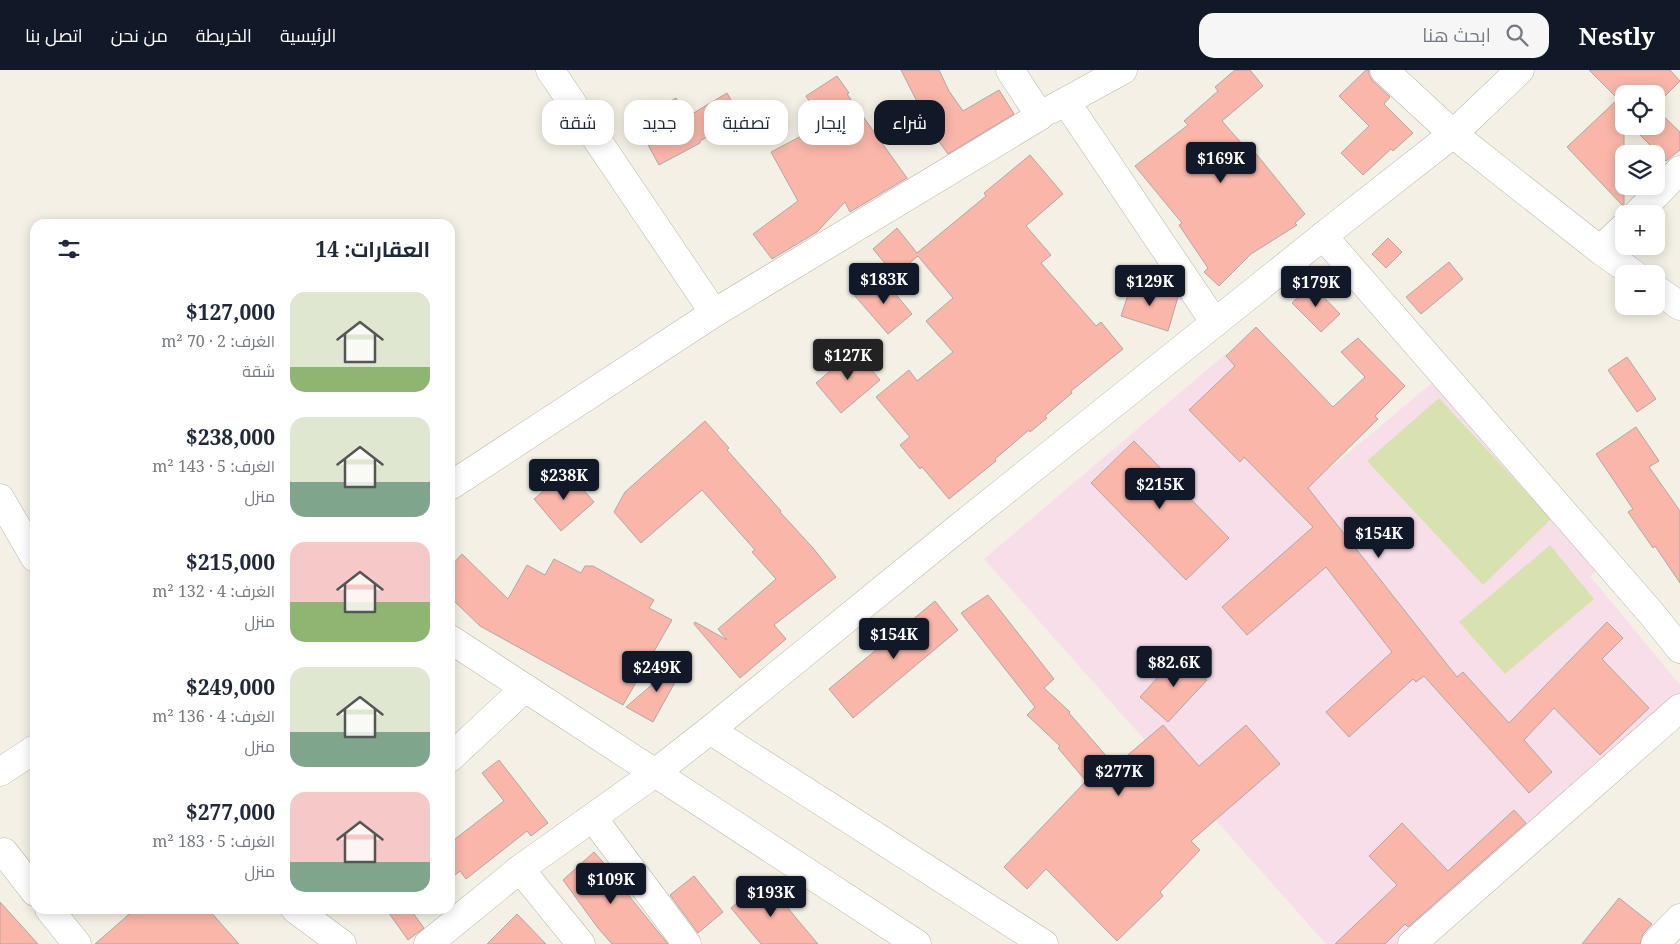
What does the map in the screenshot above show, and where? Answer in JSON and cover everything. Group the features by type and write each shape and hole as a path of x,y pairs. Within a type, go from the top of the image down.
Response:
{"street":[{"path":"1010,70 1040,116"},
{"path":"455,483 714,313 1040,116 1123,70"},
{"path":"1384,70 1453,134 1621,265"},
{"path":"428,944 520,869 655,773 710,730 939,543 1453,134 1520,70"},
{"path":"559,73 714,313"},
{"path":"1066,102 1215,323"},
{"path":"1646,205 1680,170"},
{"path":"1323,236 1651,613 1680,649"},
{"path":"1600,250 1615,236"},
{"path":"1665,295 1680,306"},
{"path":"0,498 30,549"},
{"path":"455,642 909,942"},
{"path":"455,753 525,688"},
{"path":"1412,944 1680,708"},
{"path":"710,730 1044,944"},
{"path":"0,772 30,752"},
{"path":"593,818 687,944"},
{"path":"1,850 30,886"},
{"path":"520,869 581,944"},
{"path":"53,914 77,944"},
{"path":"302,914 342,944"},
{"path":"1655,944 1680,918"}],"shaded area":[{"path":"1227,353 1329,469 1432,383 1603,566 1590,576 1680,685 1680,697 1405,944 1326,944 984,559"}],"green space":[{"path":"1439,398 1551,519 1483,585 1367,461"},
{"path":"1550,545 1594,599 1505,674 1459,622"}],"building":[{"path":"901,70 939,70 949,91 963,111 999,90 1014,114 948,154 941,145 945,145 945,100 916,100"},
{"path":"1235,70 1250,70 1263,86 1222,121 1250,153 1253,150 1305,214 1295,223 1297,225 1251,254 1219,286 1204,272 1208,268 1179,225 1182,223 1135,166 1188,125 1184,121 1218,91 1215,87"},
{"path":"1366,70 1369,70 1369,75 1373,81 1390,97 1384,104 1413,133 1393,151 1391,149 1363,175 1341,153 1369,126 1339,96"},
{"path":"1589,70 1670,70 1680,81 1665,96 1665,85 1615,85 1615,96"},
{"path":"837,76 849,93 847,94 851,100 809,100 806,96"},
{"path":"727,93 731,100 715,100"},
{"path":"1615,102 1615,135 1624,135 1624,145 1615,145 1615,195 1624,195 1624,205 1622,205 1567,147"},
{"path":"704,107 704,139 700,143 659,165 648,145 694,145 694,113"},
{"path":"864,118 874,132 874,145 883,145 907,178 850,212 845,202 817,232 772,259 753,234 798,201 771,152 788,145 788,143 798,138 798,145 864,145"},
{"path":"1665,118 1680,132 1680,150 1666,161 1665,145 1650,145 1640,135 1665,135"},
{"path":"1030,155 1063,194 1026,226 1051,255 1041,263 1096,326 1101,322 1123,349 1071,391 1072,393 1045,416 1047,418 1030,432 1029,430 995,459 996,461 949,499 922,467 920,469 900,445 910,437 876,397 909,370 917,381 953,352 926,321 953,298 918,256 895,275 873,249 897,228 917,253 986,196 984,193"},
{"path":"1388,238 1402,252 1386,268 1372,254"},
{"path":"1449,262 1463,279 1421,314 1406,297"},
{"path":"880,275 912,314 888,334 855,296"},
{"path":"1132,283 1178,297 1168,331 1121,316"},
{"path":"1311,284 1340,314 1321,332 1292,303"},
{"path":"1256,327 1333,407 1365,377 1341,352 1358,338 1405,386 1375,416 1378,419 1308,488 1457,677 1463,672 1509,723 1607,622 1623,638 1602,659 1649,708 1600,755 1554,708 1524,740 1552,772 1529,793 1424,676 1416,682 1413,679 1349,737 1326,712 1392,652 1326,567 1247,635 1222,607 1313,527 1244,457 1240,462 1189,410 1235,366 1226,356"},
{"path":"855,350 880,380 841,413 816,383"},
{"path":"1627,357 1656,399 1637,412 1608,370"},
{"path":"705,421 729,448 727,450 836,577 774,625 786,639 740,678 694,624 695,622 727,640 718,629 776,579 752,552 755,550 702,490 641,543 614,512 625,492"},
{"path":"1636,427 1659,461 1649,467 1680,511 1680,583 1655,546 1653,548 1628,512 1633,509 1596,454"},
{"path":"1134,441 1229,538 1186,580 1091,483"},
{"path":"567,471 594,502 561,531 534,499"},
{"path":"462,554 508,599 527,565 545,575 554,559 581,573 585,566 593,566 654,600 649,608 672,620 623,705 480,626 455,602 455,562"},
{"path":"988,595 1054,679 1044,688 1070,712 1115,766 1163,725 1199,766 1246,725 1280,764 1191,841 1200,850 1160,892 1163,896 1117,941 1046,869 1027,889 1004,867 1086,781 1058,748 1060,746 1027,715 1035,707 961,613"},
{"path":"935,601 958,630 853,718 829,689"},
{"path":"689,653 690,655 653,722 626,707"},
{"path":"1179,654 1207,680 1168,722 1140,697"},
{"path":"499,760 548,823 531,836 527,831 466,879 460,871 455,875 455,839 504,801 482,773"},
{"path":"1514,810 1526,823 1408,927 1405,924 1385,944 1335,944 1397,885 1369,856 1402,823 1448,871"},
{"path":"594,852 668,944 612,944 598,928 563,880"},
{"path":"694,876 723,912 698,933 670,895"},
{"path":"765,879 818,944 761,944 731,908"},
{"path":"1619,898 1652,924 1643,934 1640,944 1582,944"},
{"path":"0,902 38,944 0,944"},
{"path":"129,914 212,914 239,944 95,944"},
{"path":"390,914 414,914 424,928 408,940"},
{"path":"517,914 546,944 487,944"}]}
